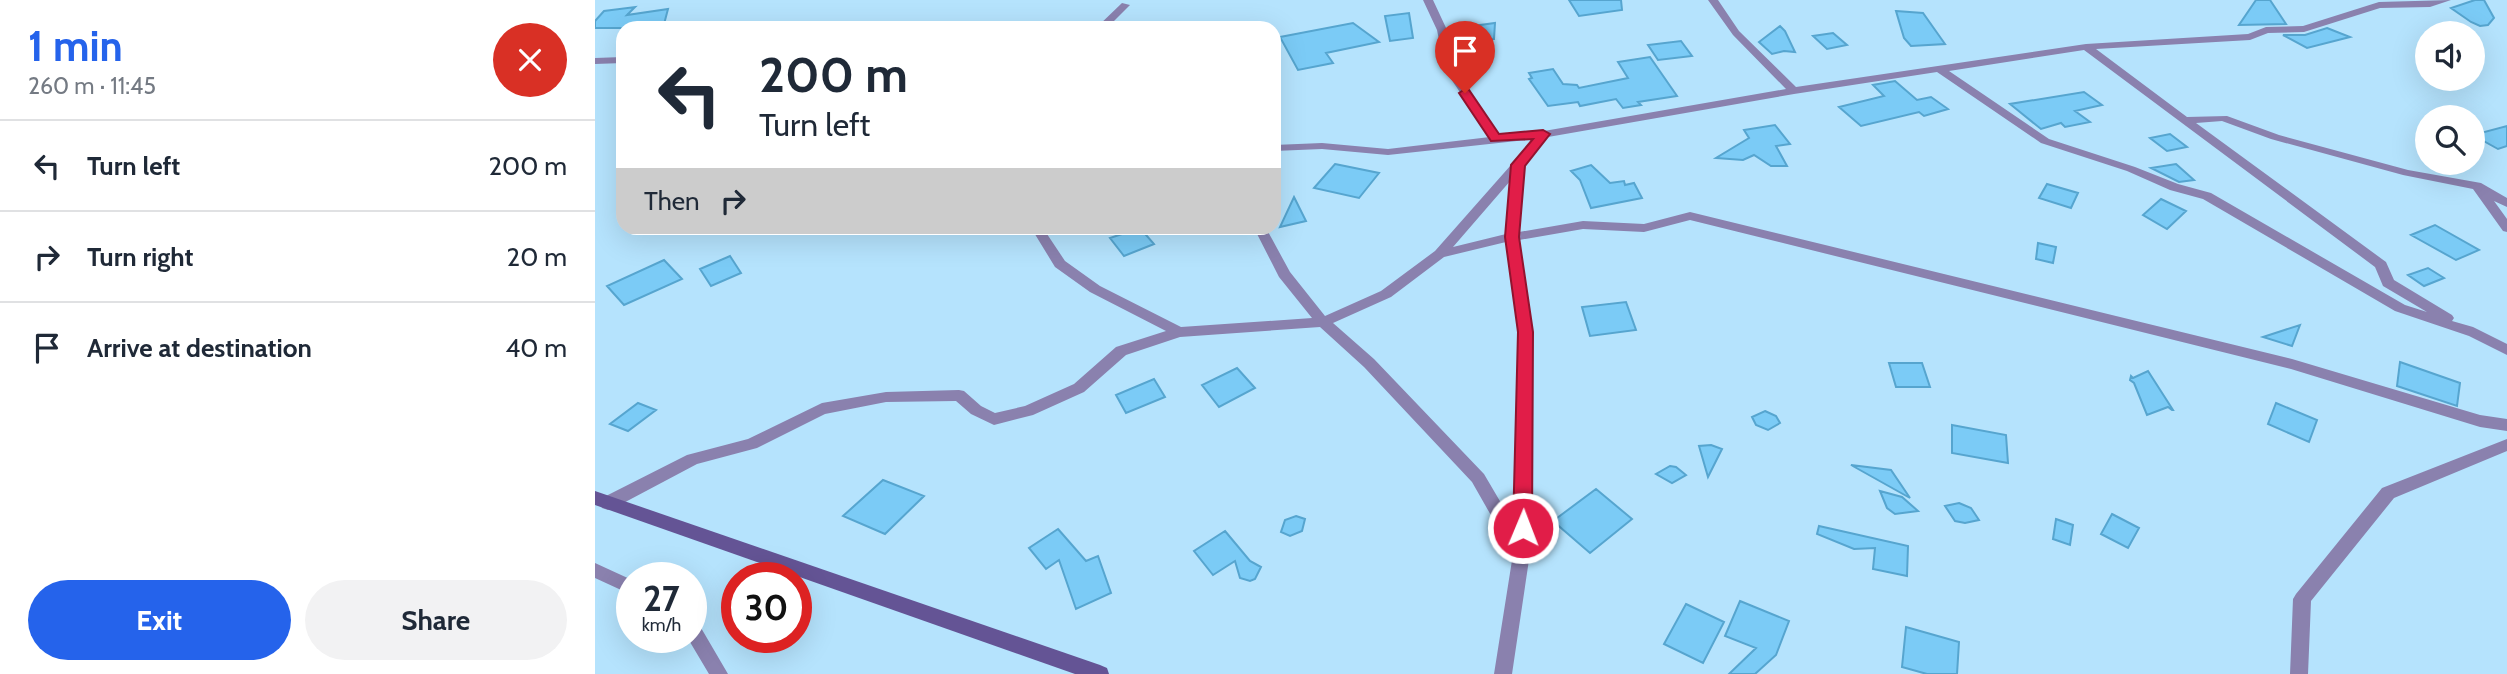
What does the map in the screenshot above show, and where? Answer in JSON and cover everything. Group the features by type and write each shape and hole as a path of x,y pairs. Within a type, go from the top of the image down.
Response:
{"street":[{"path":"1429,0 1442,30 1450,70 1496,138"},
{"path":"1713,0 1736,33 1794,91"},
{"path":"1281,148 1322,146 1388,152 1543,134 1794,91 2086,47 2250,37 2266,30 2304,29 2379,5 2430,4 2447,0"},
{"path":"1108,21 1125,5"},
{"path":"2086,47 2381,265 2388,283 2507,350"},
{"path":"595,61 616,60"},
{"path":"1939,69 2045,141 2131,169 2174,187 2207,195 2400,308 2474,333"},
{"path":"2184,120 2224,118 2275,137 2407,173 2477,186 2507,203"},
{"path":"601,500 693,459 752,444 822,409 885,397 959,394 976,410 995,419 1028,411 1079,388 1121,351 1179,332 1323,322 1386,294 1440,254 1543,134"},
{"path":"1503,674 1523,553 1525,332 1512,237 1518,165"},
{"path":"2477,186 2507,228"},
{"path":"1440,254 1512,237 1583,225 1644,228 1690,216 2293,364 2393,392 2480,421 2507,425"},
{"path":"1042,235 1060,264 1095,289 1179,332"},
{"path":"1264,235 1284,274 1323,322 1369,363 1478,478 1523,553"},
{"path":"2299,674 2302,599 2388,493 2507,445"},
{"path":"601,500 1100,674"},
{"path":"595,570 616,580"},
{"path":"706,653 719,674"}],"building":[{"path":"1569,0 1621,0 1622,10 1579,16"},
{"path":"2256,0 2270,0 2286,24 2239,25"},
{"path":"2475,0 2484,0 2494,18 2485,25 2485,21 2470,21 2451,8"},
{"path":"635,7 627,15 668,9 665,21 616,21 616,28 595,28 595,21 604,11"},
{"path":"1896,11 1923,13 1945,44 1911,46 1904,38"},
{"path":"1409,13 1413,38 1390,41 1385,16"},
{"path":"1353,23 1379,42 1326,53 1333,63 1298,70 1281,37"},
{"path":"1495,23 1494,39 1470,41 1465,27"},
{"path":"1780,26 1795,52 1772,54 1759,42"},
{"path":"2327,28 2350,37 2307,48 2283,35 2305,35"},
{"path":"1833,33 1847,45 1827,49 1813,36"},
{"path":"1681,41 1692,56 1658,60 1648,45"},
{"path":"1650,57 1677,96 1638,102 1641,105 1623,108 1616,99 1580,106 1578,102 1548,106 1529,79 1532,78 1529,73 1553,69 1563,84 1577,85 1579,88 1628,78 1618,62"},
{"path":"1895,81 1917,100 1931,97 1948,109 1924,116 1919,112 1861,126 1839,107 1884,96 1873,85"},
{"path":"2084,92 2102,105 2075,111 2090,122 2065,127 2061,123 2041,129 2010,104"},
{"path":"1775,125 1790,144 1776,146 1787,166 1771,166 1754,155 1743,160 1716,158 1749,138 1744,130"},
{"path":"2507,126 2507,146 2498,149 2485,142 2485,132"},
{"path":"2170,134 2187,147 2167,151 2150,138"},
{"path":"1335,164 1379,173 1359,198 1314,188"},
{"path":"2176,164 2194,180 2179,182 2151,168"},
{"path":"1591,165 1610,183 1634,183 1642,198 1591,208 1580,180 1571,171"},
{"path":"2047,184 2078,193 2071,208 2039,198"},
{"path":"1294,197 1306,221 1281,225"},
{"path":"2161,199 2186,211 2167,229 2143,215"},
{"path":"2435,225 2479,250 2456,260 2411,235"},
{"path":"1119,235 1146,235 1154,244 1124,256 1110,238"},
{"path":"2038,243 2056,247 2053,263 2036,259"},
{"path":"730,256 741,273 711,286 700,269"},
{"path":"664,260 682,279 624,305 607,286"},
{"path":"2428,268 2444,278 2424,286 2408,275"},
{"path":"1626,302 1636,330 1590,336 1582,307"},
{"path":"2300,325 2292,346 2263,337"},
{"path":"2400,362 2460,383 2457,406 2397,386"},
{"path":"1889,363 1922,363 1930,387 1896,387"},
{"path":"1237,368 1255,388 1219,407 1202,385"},
{"path":"2148,371 2173,410 2168,407 2147,415 2134,383 2130,380 2131,376 2133,378"},
{"path":"1154,379 1165,397 1126,413 1116,395"},
{"path":"638,403 656,410 628,431 610,424"},
{"path":"2276,403 2317,420 2309,442 2268,424"},
{"path":"1765,411 1776,416 1780,423 1768,430 1756,425 1752,417"},
{"path":"1952,425 2006,435 2008,463 1952,453"},
{"path":"1711,445 1722,449 1708,477 1699,446"},
{"path":"1851,465 1891,470 1910,498"},
{"path":"1670,466 1686,475 1672,483 1656,474"},
{"path":"883,480 924,496 885,534 843,516"},
{"path":"1596,489 1632,519 1590,553 1553,521"},
{"path":"1880,491 1902,497 1918,511 1895,514 1887,508"},
{"path":"1959,503 1971,508 1979,520 1965,523 1955,521 1945,506"},
{"path":"2112,514 2139,528 2128,548 2101,534"},
{"path":"1296,516 1305,519 1302,531 1290,536 1281,532 1285,520"},
{"path":"2056,519 2073,525 2070,545 2053,539"},
{"path":"1819,526 1908,546 1907,576 1873,569 1875,548 1854,549 1817,534"},
{"path":"1058,529 1086,561 1098,556 1111,593 1076,609 1059,560 1046,569 1029,548"},
{"path":"1225,531 1250,561 1261,567 1255,579 1250,581 1240,578 1235,561 1213,575 1194,551"},
{"path":"1740,601 1789,621 1776,655 1755,674 1729,674 1756,648 1725,636"},
{"path":"1686,604 1724,622 1703,663 1664,644"},
{"path":"1906,627 1959,642 1957,674 1927,674 1902,667"}],"route":[{"path":"1465,93 1496,138 1543,134 1518,165 1512,237 1525,332 1523,528"}]}
